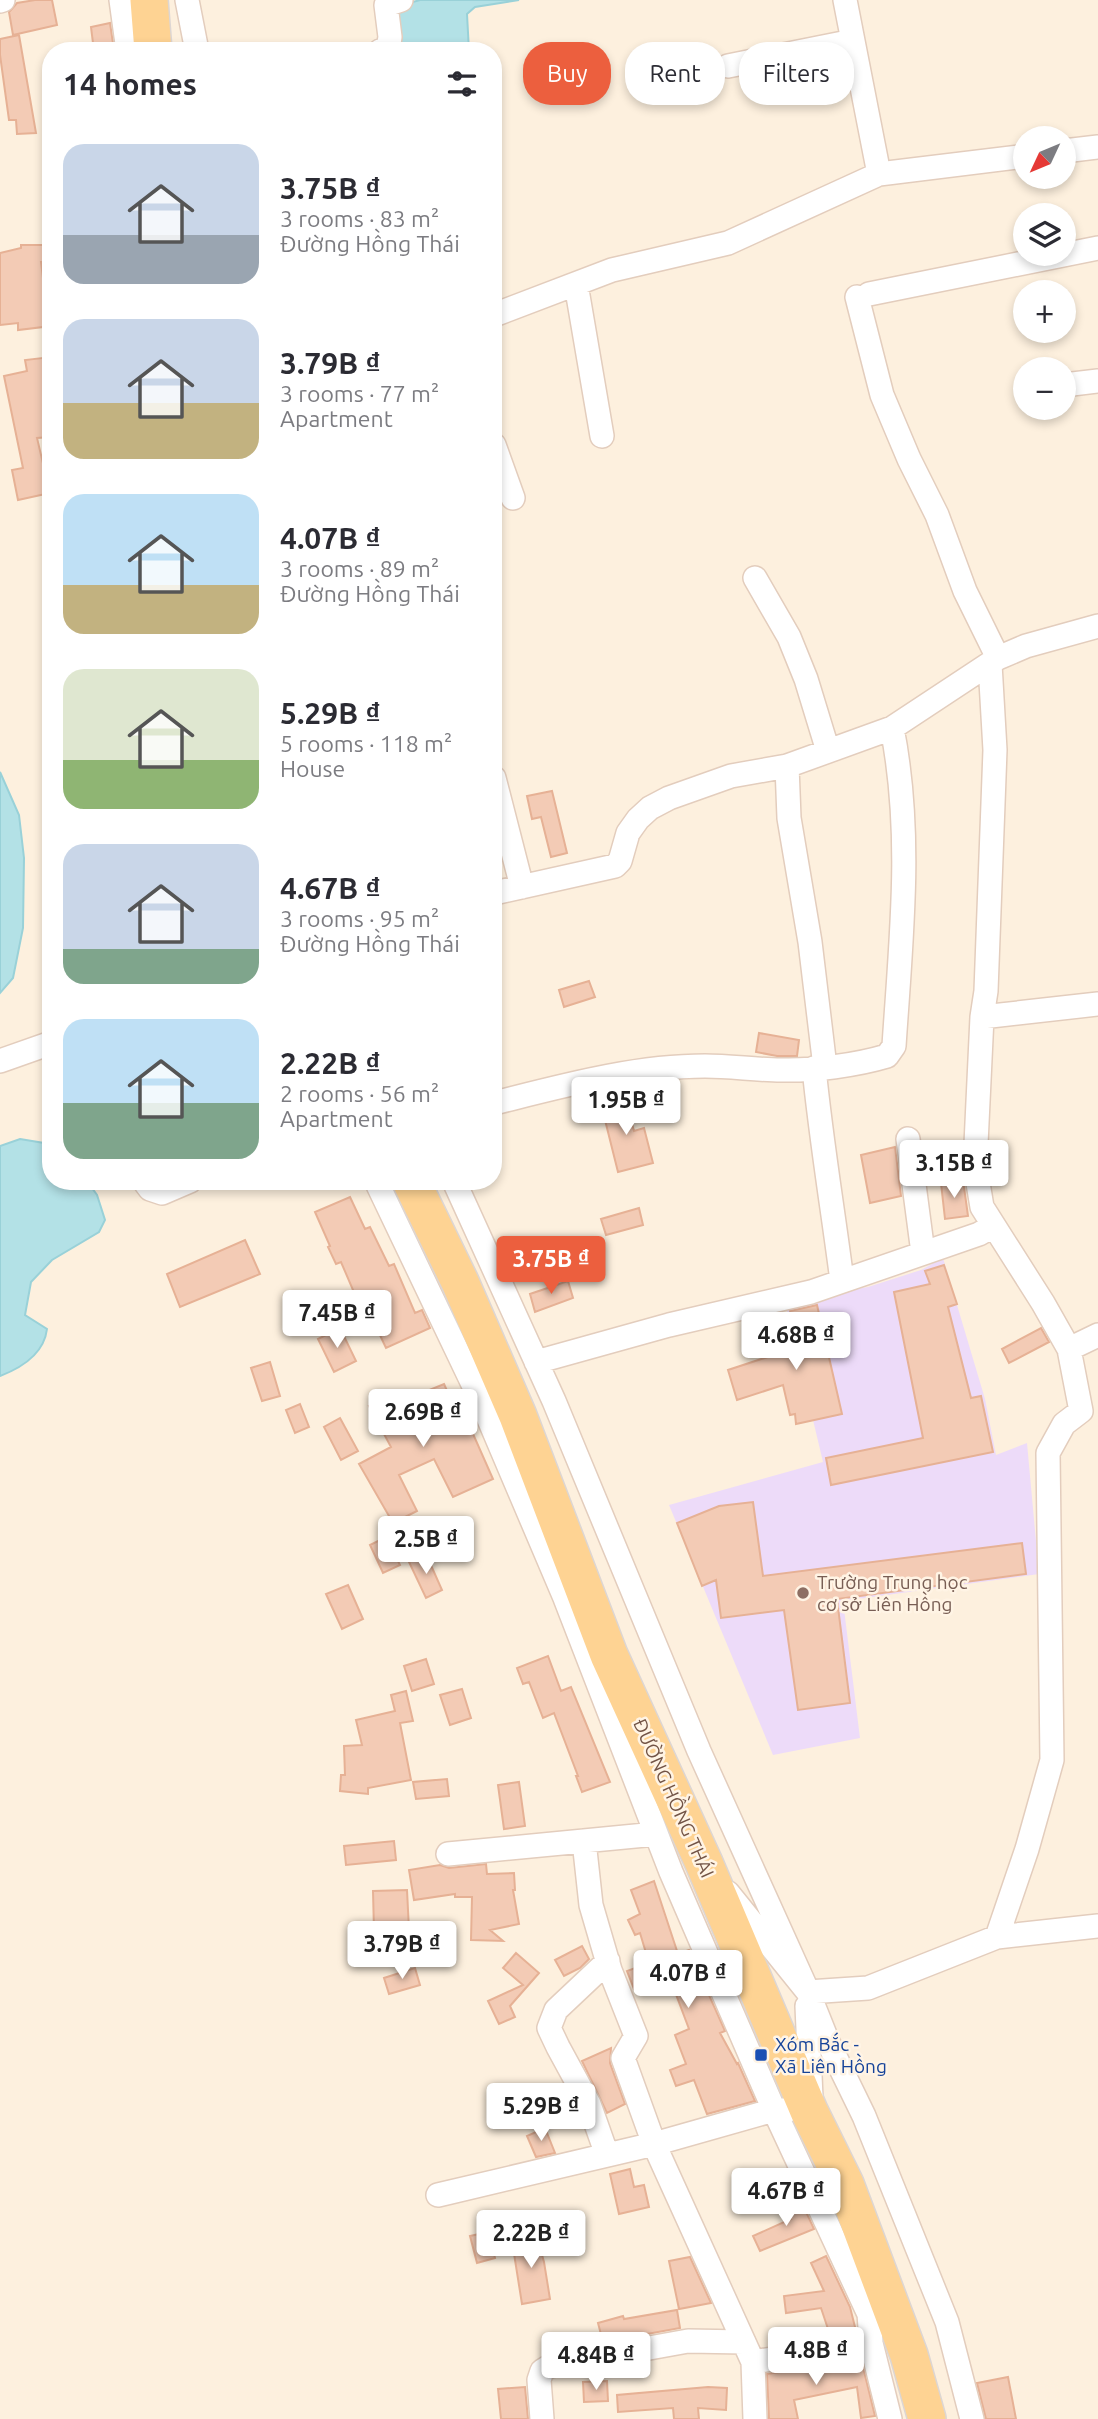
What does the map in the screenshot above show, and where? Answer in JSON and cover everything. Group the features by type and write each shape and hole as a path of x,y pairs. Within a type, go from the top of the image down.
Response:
{"main road":[{"path":"149,0 152,42"},
{"name":"ĐƯỜNG HỒNG THÁI","path":"415,1190 460,1282 518,1416 609,1655 704,1863 791,2110 845,2184 909,2355 927,2419"}],"street":[{"path":"121,0 127,42"},
{"path":"187,0 196,42"},
{"path":"193,24 203,0"},
{"path":"389,42 386,5 401,0"},
{"path":"845,0 879,174"},
{"path":"728,66 853,41"},
{"path":"1076,150 1098,147"},
{"path":"502,312 612,270 728,243 879,174 1013,158"},
{"path":"997,1937 1031,1835 1052,1760 1048,1454 1065,1424 1090,1410 1069,1349 982,1207 975,1165 982,1017 986,990 995,750 994,661 937,515 882,395 863,295 1098,248"},
{"path":"576,284 602,436"},
{"path":"1076,384 1098,381"},
{"path":"502,467 513,498"},
{"path":"755,578 793,648 806,679 828,751"},
{"path":"502,891 615,866 620,861 628,833 638,819 650,808 669,798 731,776 787,766 892,728 994,661 1026,646 1098,626"},
{"path":"502,1101 638,1072 704,1066 782,1070 819,1068 887,1056 894,1046 905,876 904,810 900,765 892,728"},
{"path":"787,766 789,818 810,942 819,1068 821,1144 842,1281"},
{"path":"502,809 522,887"},
{"path":"982,1017 1098,1004"},
{"path":"0,1061 42,1046"},
{"path":"908,1139 923,1252"},
{"path":"380,1190 482,1403 527,1507 656,1834 791,2110 868,2312"},
{"path":"458,1190 554,1401 699,1751 864,2116 947,2322 972,2419"},
{"path":"536,1362 669,1325 811,1292 979,1234 993,1226"},
{"path":"1069,1349 1098,1335"},
{"path":"518,1416 554,1401"},
{"path":"448,1854 656,1834"},
{"path":"584,1841 591,1905 608,1961 636,2036 623,2057 654,2144 748,2352 755,2419"},
{"path":"438,2195 791,2110 811,2084 807,2012 809,1995 704,1863"},
{"path":"809,1995 868,1988 997,1937 1098,1926"},
{"path":"607,2155 589,2104 550,2028 556,2010 608,1961"},
{"path":"866,2239 871,2343 890,2419"},
{"path":"542,2419 539,2380 542,2371 550,2366 688,2342 748,2352 871,2343"}],"shaded area":[{"name":"Trường Trung học cơ sở Liên Hồng","path":"943,1258 985,1399 996,1455 1027,1443 1039,1574 843,1601 860,1738 773,1755 669,1505 823,1462 785,1302 868,1287 921,1270"}],"water":[{"path":"420,0 519,0 475,7 467,14 469,42 396,42 391,8"},
{"path":"0,772 19,815 24,858 23,928 13,978 0,993"},
{"path":"20,1139 42,1143 42,1190 93,1190 105,1220 99,1232 52,1260 31,1282 25,1315 47,1329 45,1338 30,1359 0,1376 0,1146"}],"building":[{"path":"52,0 57,25 13,35 9,12 17,3"},
{"path":"110,23 113,42 93,42 91,27"},
{"path":"19,35 36,133 17,134 16,120 9,120 0,39"},
{"path":"21,245 42,245 42,327 18,330 18,323 0,325 0,253 21,248"},
{"path":"42,358 42,438 37,438 42,459 42,495 18,500 12,470 23,468 4,376 27,371 25,360"},
{"path":"552,791 567,853 551,857 541,817 532,819 527,796"},
{"path":"589,981 595,997 564,1007 559,990"},
{"path":"759,1033 799,1040 797,1056 756,1052"},
{"path":"625,1098 634,1131 644,1128 653,1163 618,1172 601,1104"},
{"path":"895,1147 901,1196 870,1203 861,1155"},
{"path":"963,1180 968,1216 945,1219 941,1183"},
{"path":"350,1197 365,1229 370,1227 389,1266 394,1264 415,1313 422,1310 430,1328 386,1348 371,1316 365,1318 341,1262 336,1264 315,1212"},
{"path":"639,1208 643,1225 606,1235 601,1219"},
{"path":"245,1240 260,1274 180,1307 167,1274"},
{"path":"944,1265 957,1304 948,1307 971,1398 981,1396 993,1452 831,1485 826,1458 923,1438 894,1292 930,1284 925,1271"},
{"path":"568,1281 573,1298 535,1312 530,1294"},
{"path":"817,1305 842,1414 796,1424 795,1414 790,1415 783,1385 737,1400 728,1370 798,1347 790,1311"},
{"path":"340,1328 356,1361 334,1372 318,1339"},
{"path":"1041,1328 1049,1342 1009,1363 1002,1349"},
{"path":"270,1362 280,1396 262,1401 251,1368"},
{"path":"444,1384 460,1420 466,1418 493,1479 453,1497 434,1459 399,1475 417,1511 393,1523 359,1464 391,1447 369,1406 390,1395 395,1404"},
{"path":"300,1404 309,1427 295,1433 286,1410"},
{"path":"340,1418 358,1451 341,1460 324,1427"},
{"path":"753,1502 763,1576 1022,1543 1026,1574 837,1599 850,1703 798,1710 784,1610 721,1618 716,1580 702,1586 677,1523 719,1506"},
{"path":"386,1537 400,1565 383,1573 370,1545"},
{"path":"426,1554 442,1590 426,1598 409,1562"},
{"path":"348,1585 363,1619 342,1629 326,1594"},
{"path":"548,1656 561,1691 571,1687 610,1782 582,1792 554,1713 543,1718 529,1682 523,1684 517,1668"},
{"path":"426,1659 434,1684 412,1691 404,1666"},
{"path":"462,1689 471,1718 450,1725 440,1695"},
{"path":"406,1691 413,1721 400,1723 411,1780 368,1788 368,1794 340,1791 341,1775 345,1775 344,1746 362,1745 356,1720 395,1711 391,1695"},
{"path":"447,1779 449,1796 416,1799 413,1782"},
{"path":"519,1782 525,1826 504,1829 498,1785"},
{"path":"394,1841 396,1860 346,1865 344,1846"},
{"path":"486,1864 487,1874 514,1873 513,1890 519,1924 490,1930 503,1941 471,1940 472,1897 455,1897 455,1894 414,1900 409,1870 440,1865 449,1868"},
{"path":"654,1881 678,1954 689,1950 725,2031 720,2033 738,2063 755,2101 707,2114 694,2080 676,2086 670,2070 686,2064 675,2035 689,2029 669,1976 634,1989 627,1971 649,1963 640,1933 635,1935 628,1920 640,1914 631,1890"},
{"path":"407,1890 409,1930 374,1931 373,1891"},
{"path":"582,1946 589,1959 580,1968 564,1976 555,1960"},
{"path":"516,1953 539,1973 510,2006 515,2017 499,2024 488,2001 523,1985 503,1968"},
{"path":"415,1968 420,1985 389,1994 384,1978"},
{"path":"611,2048 610,2063 625,2104 607,2113 582,2061"},
{"path":"550,2090 558,2115 541,2121 532,2095"},
{"path":"545,2128 555,2153 536,2157 527,2136"},
{"path":"630,2169 634,2187 644,2185 649,2207 619,2214 610,2174"},
{"path":"801,2201 814,2229 760,2251 753,2236 791,2219 785,2208"},
{"path":"488,2232 495,2258 477,2263 470,2236"},
{"path":"536,2234 550,2299 522,2304 512,2241"},
{"path":"826,2256 850,2307 856,2331 830,2335 821,2308 786,2313 784,2296 824,2291 811,2263"},
{"path":"690,2257 711,2303 679,2309 669,2261"},
{"path":"677,2310 680,2328 603,2342 598,2323 623,2316 624,2319"},
{"path":"861,2359 875,2416 861,2418 857,2387 794,2400 798,2419 769,2419 767,2374"},
{"path":"1008,2377 1016,2419 986,2419 977,2383"},
{"path":"607,2381 608,2401 584,2402 583,2382"},
{"path":"525,2387 528,2419 501,2419 498,2389"},
{"path":"708,2387 727,2388 726,2410 698,2408 699,2419 674,2419 673,2408 618,2412 617,2395"}],"place":[{"name":"Trường Trung học cơ sở Liên Hồng","path":"803,1593"},
{"name":"Xóm Bắc - Xã Liên Hồng","path":"761,2055"}]}
